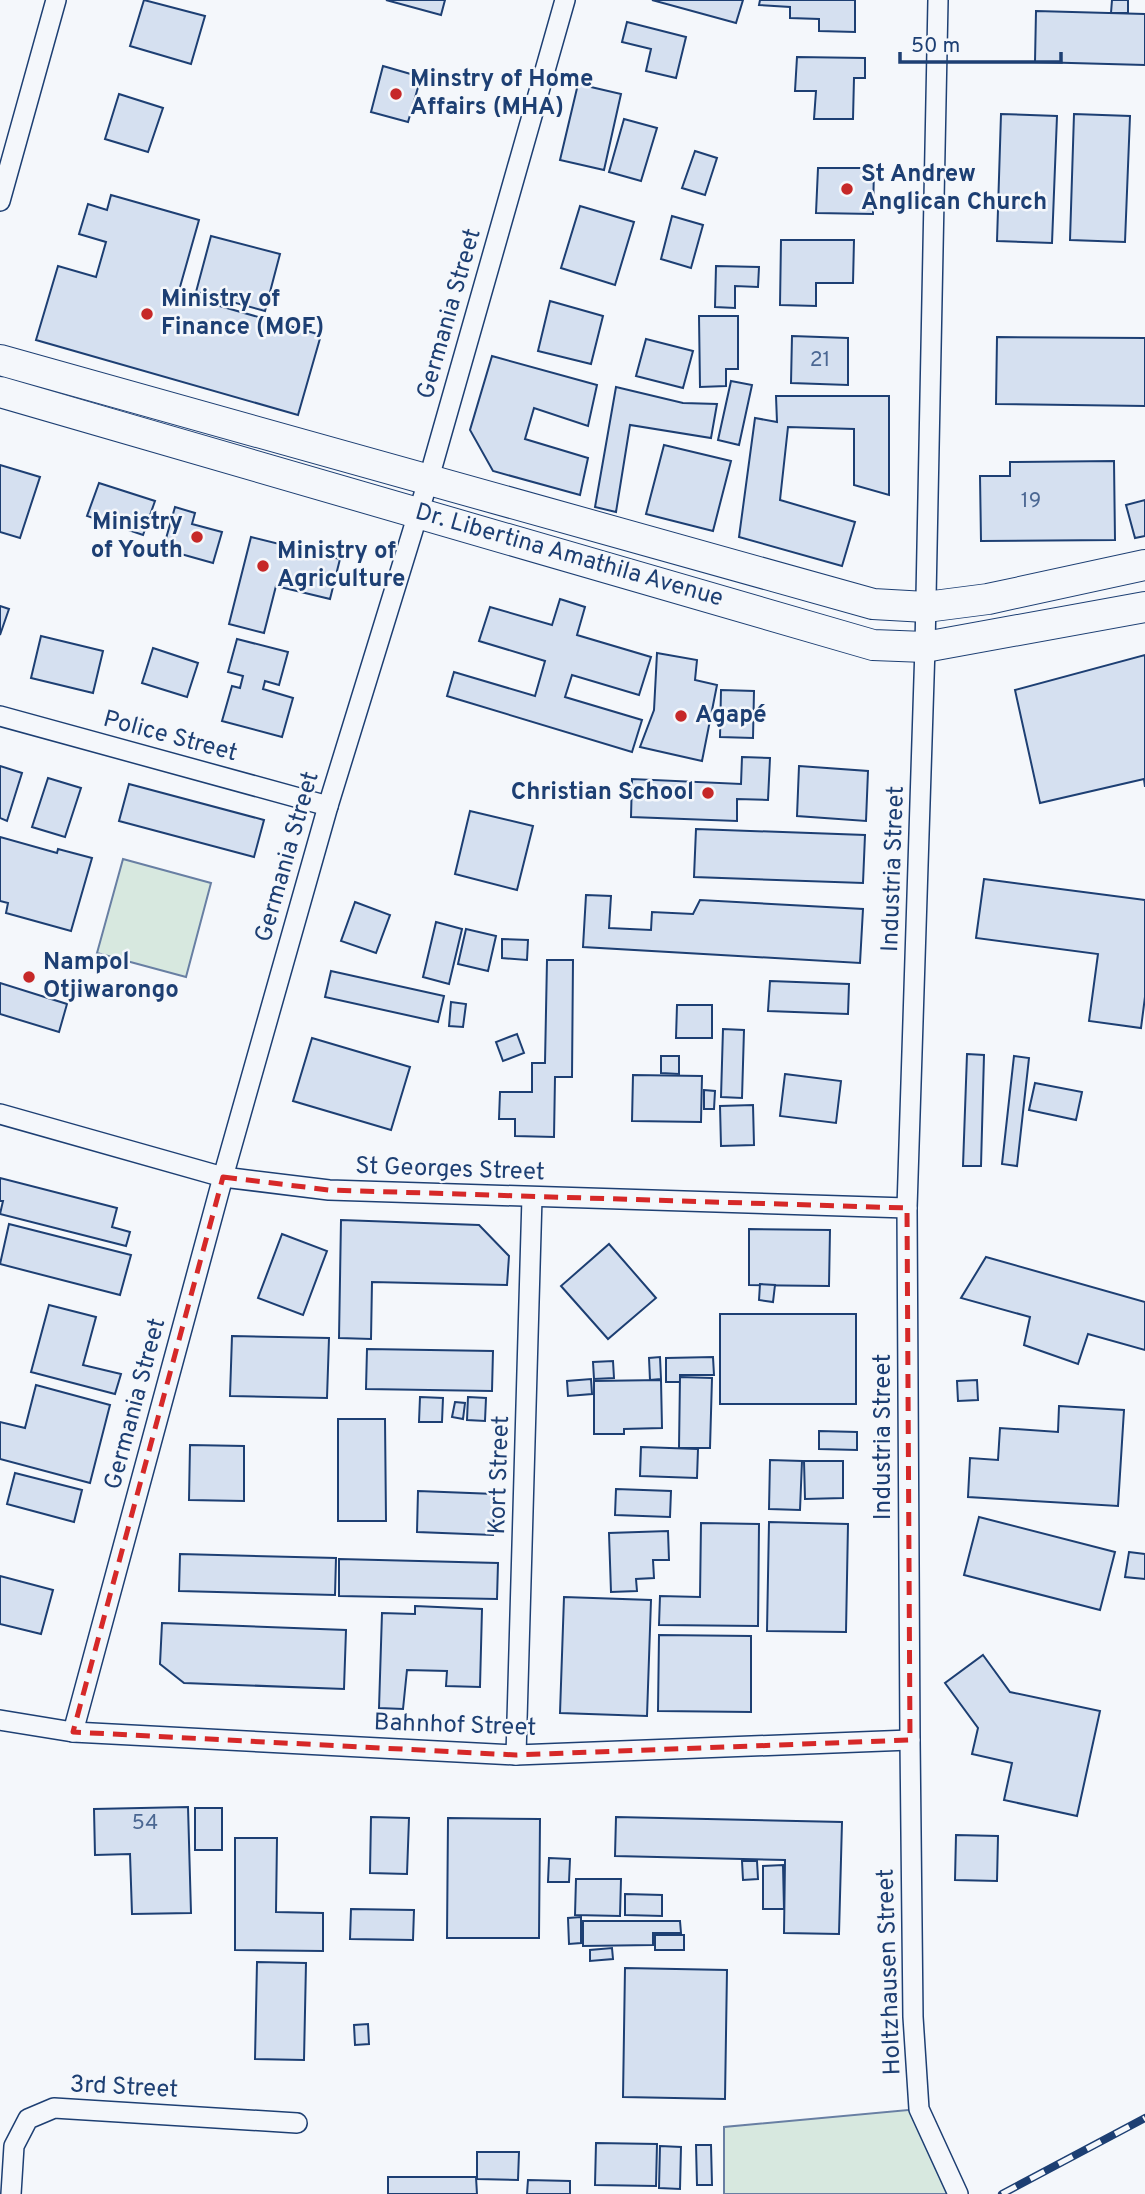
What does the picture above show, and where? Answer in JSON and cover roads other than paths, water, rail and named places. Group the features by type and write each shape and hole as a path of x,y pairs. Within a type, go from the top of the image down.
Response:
{"main road":[{"name":"Dr. Libertina Amathila Avenue","path":"0,360 873,604 926,607 988,599 1145,565"},
{"name":"Dr. Libertina Amathila Avenue","path":"0,391 873,645 925,647 1145,607"}],"street":[{"path":"0,201 55,0"},
{"name":"Germania Street","path":"73,1732 223,1177 328,806 429,478 565,0"},
{"name":"Industria Street","path":"910,1740 907,1209 926,607 937,0"},
{"name":"Police Street","path":"0,716 328,806"},
{"name":"St Georges Street","path":"0,1114 223,1177 329,1190 907,1209"},
{"name":"Kort Street","path":"516,1755 531,1197"},
{"name":"Bahnhof Street","path":"0,1720 73,1732 516,1755 910,1740"},
{"name":"Holtzhausen Street","path":"910,1740 913,2017 919,2109 958,2194"},
{"name":"3rd Street","path":"10,2194 14,2146 28,2119 54,2108 297,2123"}],"railway":[{"path":"1002,2194 1145,2118"}],"place":[{"name":"Minstry of Home Affairs (MHA)","path":"396,94"},
{"name":"St Andrew Anglican Church","path":"847,189"},
{"name":"Ministry of Finance (MOF)","path":"147,314"},
{"name":"Ministry of Youth","path":"197,537"},
{"name":"Ministry of Agriculture","path":"263,566"},
{"name":"Agapé","path":"681,716"},
{"name":"Christian School","path":"708,793"},
{"name":"Nampol Otjiwarongo","path":"29,977"}]}
